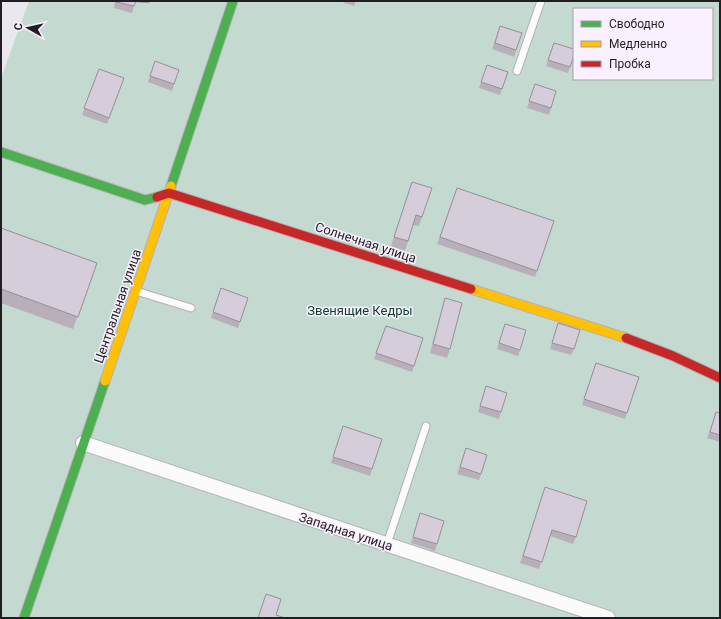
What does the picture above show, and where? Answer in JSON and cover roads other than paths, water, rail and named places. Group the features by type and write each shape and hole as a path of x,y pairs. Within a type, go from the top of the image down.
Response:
{"street":[{"name":"Центральная улица","path":"24,618 233,1"},
{"path":"1,152 145,200 169,193"},
{"name":"Солнечная улица","path":"169,193 627,338 673,356 720,378"},
{"name":"Западная улица","path":"83,443 608,618"}],"lane":[{"path":"517,71 541,1"},
{"path":"136,290 191,308"},
{"path":"386,544 426,426"}],"park label":[{"name":"Звенящие Кедры","path":"360,310"}]}
